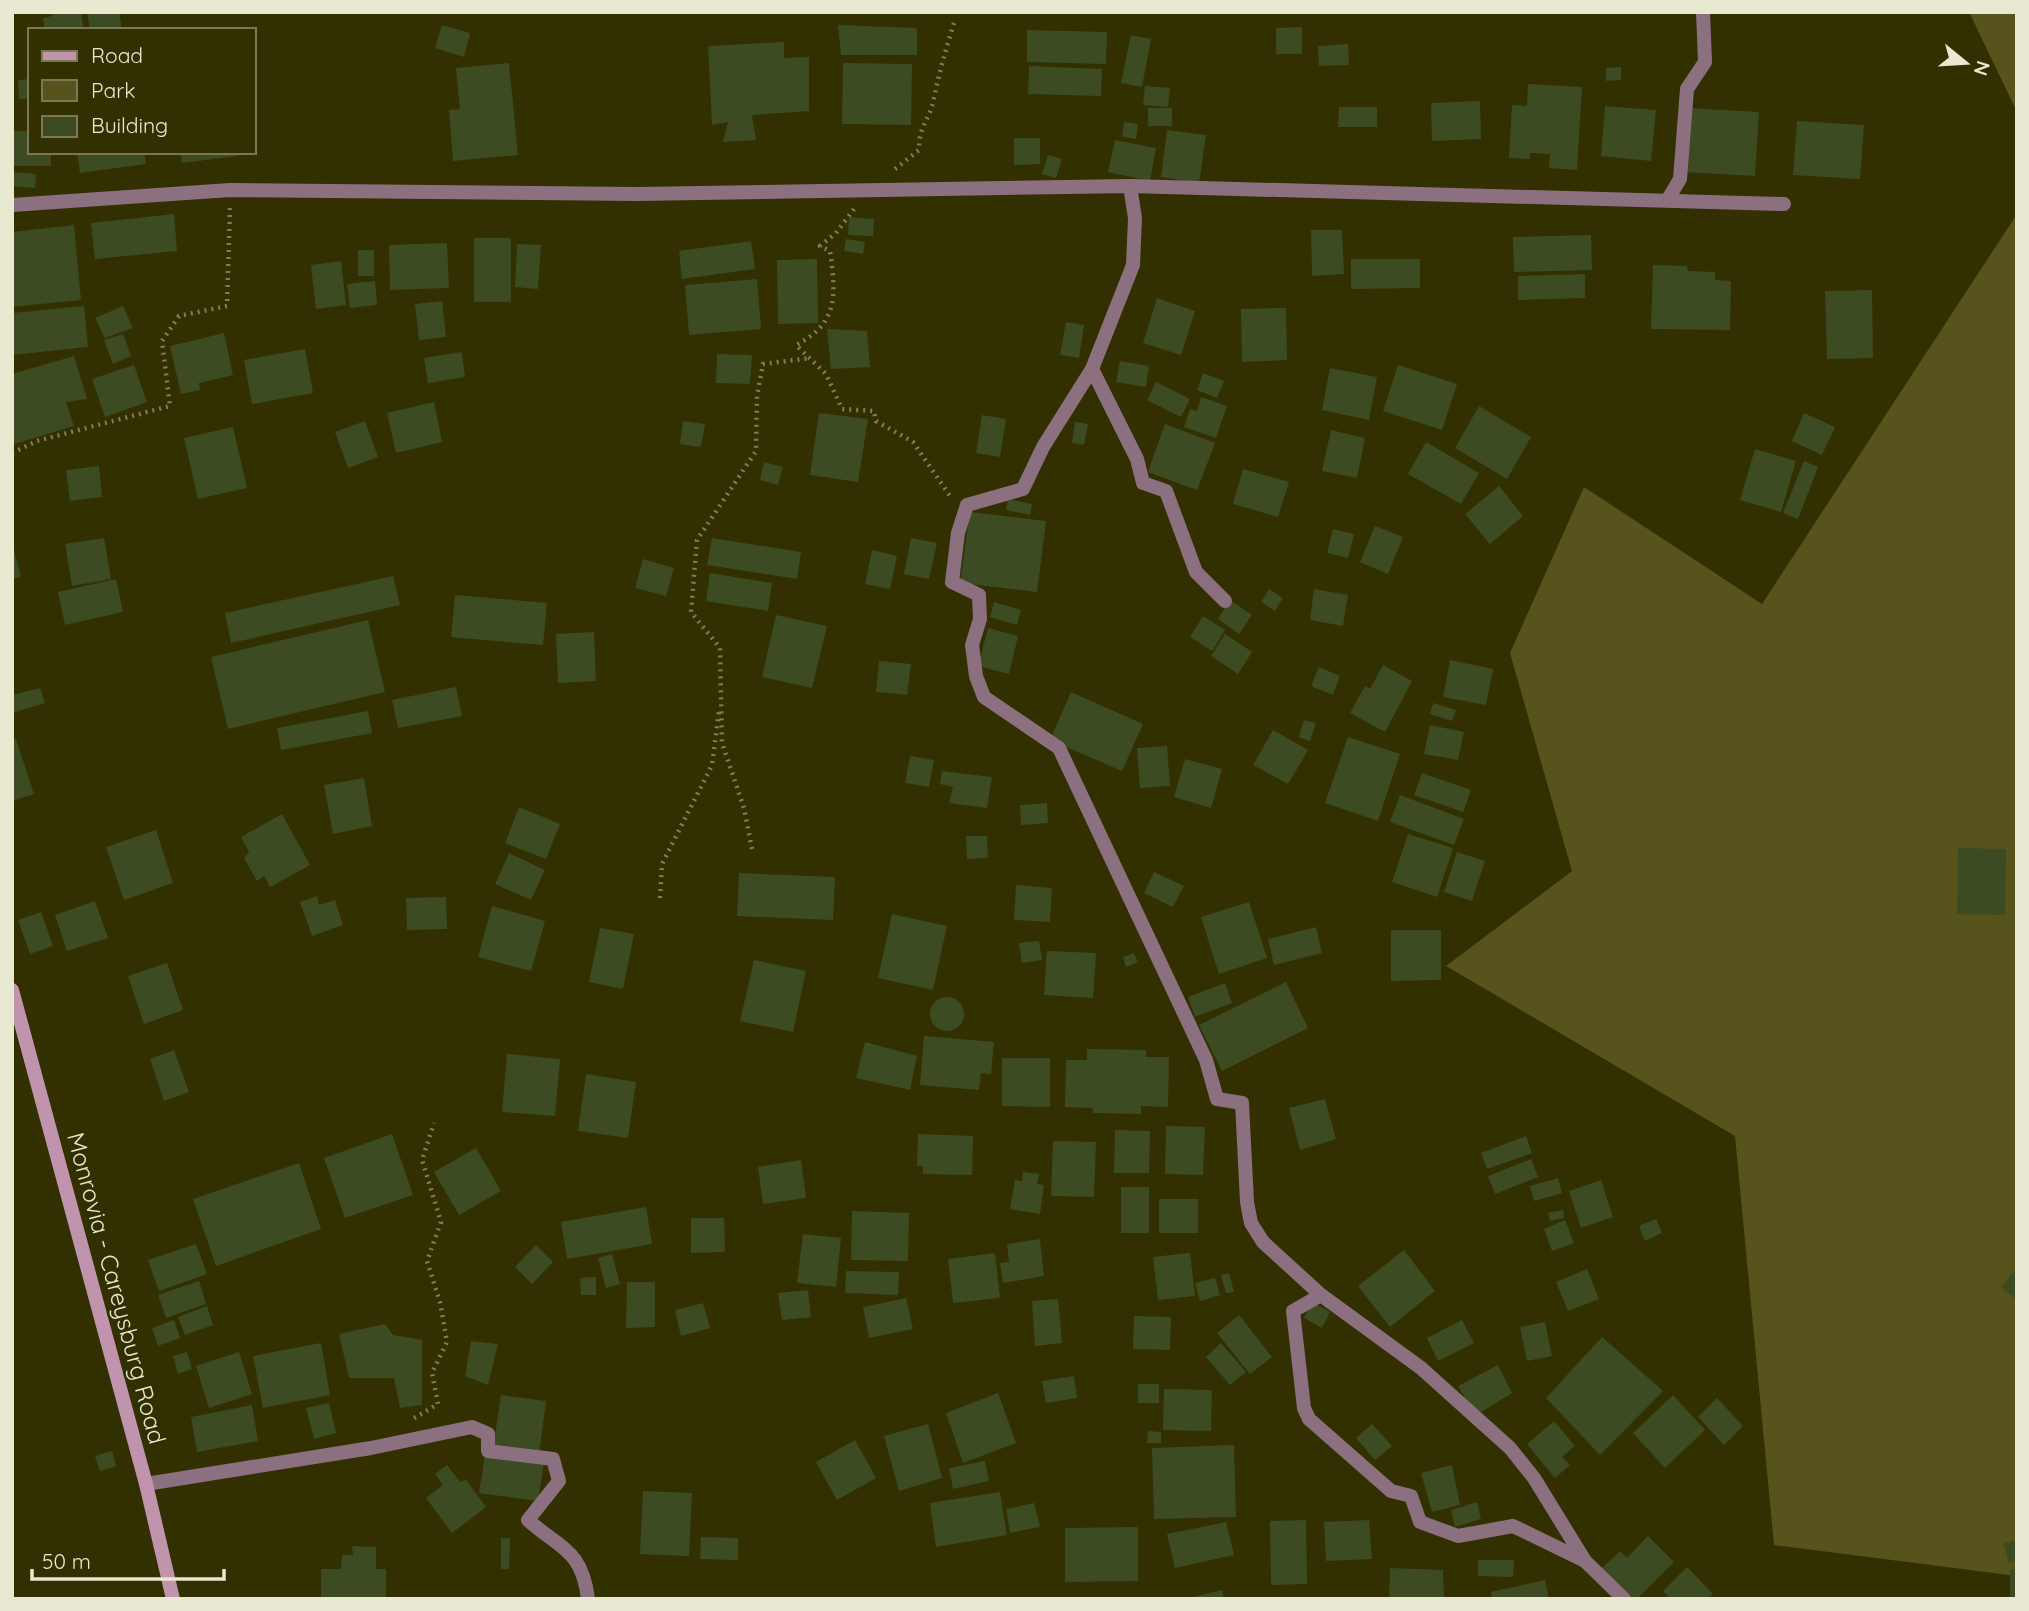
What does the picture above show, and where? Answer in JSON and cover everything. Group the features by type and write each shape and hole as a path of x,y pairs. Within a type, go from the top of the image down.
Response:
{"main road":[{"name":"Monrovia - Careysburg Road","path":"12,990 146,1484 173,1599"}],"street":[{"path":"1668,199 1680,179 1687,89 1706,62 1703,12"},
{"path":"1130,186 1135,218 1133,265 1092,369 1043,447 1023,489 967,505 958,533 952,582 979,595 980,619 972,645 976,676 984,697 1059,748 1206,1060 1217,1098 1242,1103 1245,1183 1251,1223 1263,1242 1321,1295 1420,1368 1510,1448 1534,1478 1585,1561 1623,1599"},
{"path":"12,205 230,190 637,194 1130,186 1784,204"},
{"path":"1092,369 1137,458 1143,483 1166,491 1196,572 1224,601"},
{"path":"1321,1295 1293,1311 1304,1408 1318,1429 1391,1491 1411,1496 1420,1522 1458,1536 1513,1526 1585,1561"},
{"path":"146,1484 370,1448 472,1427 488,1434 488,1451 553,1459 559,1481 528,1520 563,1544 577,1561 588,1599"}],"path":[{"path":"951,500 913,442 876,421 874,411 842,409 826,374 796,345 818,334 830,317 832,262 830,251 820,246 836,233 867,191 919,150 919,131 934,99 934,86 954,23"},
{"path":"12,453 37,441 170,406 162,341 179,316 227,306 230,190"},
{"path":"751,849 744,808 722,743 720,648 691,612 697,540 756,451 757,396 764,364 812,358"},
{"path":"660,898 662,864 712,765 720,696"},
{"path":"410,1420 438,1404 432,1373 447,1342 440,1302 427,1261 441,1223 422,1160 433,1123"}],"green space":[{"path":"1969,12 2017,12 2017,112"},
{"path":"2017,214 2017,1576 1774,1545 1735,1136 1446,966 1572,871 1510,653 1584,487 1762,604"}],"building":[{"path":"51,12 81,12 84,28 45,28 43,18 52,16"},
{"path":"87,12 119,12 122,28 90,28"},
{"path":"442,25 470,33 464,57 435,48"},
{"path":"838,25 917,28 917,55 841,55"},
{"path":"1302,27 1302,54 1276,54 1276,28"},
{"path":"1027,30 1107,32 1106,64 1027,62"},
{"path":"1131,35 1151,39 1142,87 1121,83"},
{"path":"784,42 784,58 809,57 809,111 752,115 756,140 723,142 728,122 712,125 708,46"},
{"path":"1348,44 1349,65 1319,66 1318,46"},
{"path":"509,63 518,155 453,161 449,110 460,109 456,68"},
{"path":"843,63 912,64 911,125 842,124"},
{"path":"1029,66 1102,69 1101,96 1028,94"},
{"path":"1621,67 1621,80 1606,81 1606,68"},
{"path":"28,79 28,99 19,99 18,80"},
{"path":"1528,84 1582,87 1577,170 1549,168 1550,154 1530,153 1530,159 1509,158 1512,105 1527,106"},
{"path":"1145,86 1170,88 1168,107 1143,105"},
{"path":"1480,101 1481,139 1432,141 1431,103"},
{"path":"1605,106 1656,110 1651,161 1601,156"},
{"path":"1339,107 1377,107 1377,127 1338,127"},
{"path":"1148,108 1172,108 1172,126 1148,126"},
{"path":"1688,108 1759,112 1755,176 1684,172"},
{"path":"1797,121 1864,125 1860,179 1793,175"},
{"path":"1124,122 1138,124 1136,139 1122,137"},
{"path":"1167,130 1206,135 1199,183 1161,177"},
{"path":"12,131 28,131 28,154 51,154 51,166 12,166"},
{"path":"1014,138 1040,138 1040,164 1014,165"},
{"path":"1115,140 1156,148 1150,181 1108,172"},
{"path":"77,154 144,154 146,164 80,173"},
{"path":"181,154 238,154 238,156 182,163"},
{"path":"1048,155 1062,159 1056,178 1042,174"},
{"path":"12,172 36,174 35,188 12,186"},
{"path":"174,214 177,251 95,259 91,223"},
{"path":"849,217 874,219 873,236 848,235"},
{"path":"74,225 81,300 12,307 12,232"},
{"path":"1311,230 1342,230 1344,274 1312,276"},
{"path":"1591,235 1592,270 1514,272 1513,237"},
{"path":"474,238 511,238 511,302 474,302"},
{"path":"846,239 865,242 863,254 844,251"},
{"path":"751,241 755,269 682,279 679,251"},
{"path":"447,243 449,288 390,290 389,245"},
{"path":"517,244 541,245 538,289 515,287"},
{"path":"358,250 374,250 374,276 358,276"},
{"path":"817,259 818,323 778,324 777,260"},
{"path":"1351,259 1420,259 1420,288 1351,289"},
{"path":"341,261 346,305 316,309 311,265"},
{"path":"1653,265 1687,266 1688,271 1715,272 1715,280 1731,281 1730,330 1651,329"},
{"path":"1585,274 1585,298 1518,300 1518,276"},
{"path":"757,279 761,329 689,335 685,285"},
{"path":"375,281 377,305 350,308 347,284"},
{"path":"1872,290 1873,358 1827,359 1825,291"},
{"path":"1157,298 1195,311 1181,355 1143,343"},
{"path":"442,301 446,337 419,340 415,304"},
{"path":"84,306 88,347 12,355 12,313"},
{"path":"123,306 133,328 105,338 95,318"},
{"path":"1286,308 1287,360 1242,362 1241,309"},
{"path":"1066,322 1084,325 1079,358 1060,355"},
{"path":"827,329 867,331 870,367 831,369"},
{"path":"224,333 233,375 199,383 200,390 181,394 170,346"},
{"path":"123,334 131,356 113,364 104,340"},
{"path":"305,349 313,393 252,404 244,360"},
{"path":"462,352 465,377 428,383 424,358"},
{"path":"717,354 752,355 750,384 716,383"},
{"path":"74,356 87,399 66,402 74,426 14,444 12,374"},
{"path":"1120,361 1149,366 1146,387 1116,382"},
{"path":"134,365 147,402 105,417 92,379"},
{"path":"1398,365 1457,384 1442,430 1383,411"},
{"path":"1330,368 1377,377 1369,420 1322,410"},
{"path":"1203,373 1224,381 1217,398 1197,390"},
{"path":"1156,382 1190,399 1181,417 1147,400"},
{"path":"1201,397 1227,406 1216,438 1184,427 1190,409 1197,411"},
{"path":"434,402 442,442 396,453 387,413"},
{"path":"1479,406 1531,437 1507,479 1455,448"},
{"path":"819,413 868,419 858,482 810,475"},
{"path":"1804,413 1835,427 1822,455 1792,441"},
{"path":"982,415 1006,419 1000,457 976,453"},
{"path":"365,421 378,457 348,468 335,432"},
{"path":"683,421 705,424 701,447 680,444"},
{"path":"1075,422 1088,424 1084,445 1072,443"},
{"path":"1165,424 1215,443 1197,490 1148,472"},
{"path":"233,427 247,488 198,499 184,438"},
{"path":"1331,430 1365,438 1357,478 1322,471"},
{"path":"1426,442 1479,473 1461,504 1408,474"},
{"path":"1755,449 1796,461 1781,512 1740,500"},
{"path":"1804,461 1818,467 1798,519 1783,513"},
{"path":"764,462 783,467 778,485 760,480"},
{"path":"99,466 102,497 70,501 66,470"},
{"path":"1243,469 1289,482 1278,517 1233,504"},
{"path":"1499,486 1523,516 1490,544 1465,514"},
{"path":"1008,499 1032,504 1030,515 1006,510"},
{"path":"970,512 1046,521 1037,592 960,583"},
{"path":"1375,526 1403,537 1388,574 1360,562"},
{"path":"1333,529 1354,534 1348,558 1327,553"},
{"path":"104,538 111,579 72,586 65,544"},
{"path":"712,538 801,552 797,579 707,565"},
{"path":"911,538 937,543 929,579 904,574"},
{"path":"12,543 21,577 12,579"},
{"path":"872,550 897,556 890,589 865,584"},
{"path":"643,559 674,568 666,596 635,588"},
{"path":"710,573 772,583 768,611 706,601"},
{"path":"393,576 400,605 231,643 225,613"},
{"path":"116,579 123,612 65,625 58,592"},
{"path":"1269,589 1283,598 1275,611 1261,602"},
{"path":"1314,589 1348,595 1343,626 1310,620"},
{"path":"455,595 547,603 543,645 451,637"},
{"path":"1230,600 1252,615 1239,634 1218,619"},
{"path":"994,602 1021,610 1017,625 990,617"},
{"path":"776,615 827,626 812,688 762,677"},
{"path":"1203,616 1225,630 1212,651 1190,637"},
{"path":"368,620 385,692 228,729 211,657"},
{"path":"988,628 1018,636 1009,674 978,666"},
{"path":"594,632 596,681 558,683 556,634"},
{"path":"1225,634 1252,652 1238,674 1211,656"},
{"path":"1450,660 1493,669 1486,705 1443,697"},
{"path":"879,661 911,664 907,695 876,692"},
{"path":"1383,665 1412,681 1385,732 1350,713 1365,686 1370,689"},
{"path":"1319,667 1340,676 1333,695 1311,686"},
{"path":"456,687 462,716 398,728 392,700"},
{"path":"40,688 45,703 12,713 12,695"},
{"path":"1071,692 1143,724 1122,771 1050,740"},
{"path":"1433,703 1456,710 1452,721 1430,714"},
{"path":"368,711 372,733 281,750 277,728"},
{"path":"1304,720 1316,723 1310,741 1299,737"},
{"path":"1430,725 1464,732 1458,760 1424,754"},
{"path":"1273,730 1308,750 1288,784 1253,765"},
{"path":"1348,737 1400,754 1378,821 1325,803"},
{"path":"16,739 34,794 12,801 12,740"},
{"path":"1167,746 1170,786 1140,788 1137,748"},
{"path":"910,756 934,760 929,787 905,783"},
{"path":"1185,759 1222,769 1211,808 1174,797"},
{"path":"942,771 992,777 987,808 949,803 953,787 940,784"},
{"path":"1422,773 1471,790 1463,812 1414,795"},
{"path":"364,778 372,826 333,834 324,785"},
{"path":"1400,795 1464,819 1454,845 1390,822"},
{"path":"1047,803 1048,823 1021,825 1020,805"},
{"path":"519,807 560,824 546,859 505,843"},
{"path":"282,814 310,865 270,887 264,876 257,881 244,858 249,852 241,837"},
{"path":"156,830 173,883 124,900 106,847"},
{"path":"1408,834 1453,848 1437,897 1392,882"},
{"path":"966,836 987,836 988,858 967,859"},
{"path":"1958,848 2006,849 2005,915 1957,914"},
{"path":"1457,852 1485,861 1472,901 1444,892"},
{"path":"509,853 545,870 531,900 495,884"},
{"path":"1154,872 1184,886 1173,907 1144,893"},
{"path":"739,873 835,877 833,920 737,916"},
{"path":"1016,885 1052,888 1050,922 1014,920"},
{"path":"317,896 319,905 335,900 343,925 312,936 300,902"},
{"path":"446,897 447,929 407,930 406,898"},
{"path":"95,901 108,938 67,951 55,915"},
{"path":"1249,902 1267,958 1219,974 1201,917"},
{"path":"492,906 545,921 531,971 478,957"},
{"path":"41,912 53,946 30,954 18,920"},
{"path":"892,914 947,926 933,990 878,978"},
{"path":"1316,927 1322,953 1274,965 1268,939"},
{"path":"600,928 634,934 623,989 589,982"},
{"path":"1391,930 1441,930 1441,980 1391,981"},
{"path":"1039,941 1042,960 1022,963 1019,943"},
{"path":"1047,951 1096,953 1093,998 1044,995"},
{"path":"1134,953 1138,962 1126,967 1123,957"},
{"path":"754,960 806,971 793,1032 740,1021"},
{"path":"167,963 183,1010 144,1024 128,976"},
{"path":"1286,982 1308,1028 1222,1071 1199,1025"},
{"path":"1225,983 1232,1003 1195,1017 1188,997"},
{"path":"947,997 959,1002 964,1014 959,1026 947,1031 935,1026 930,1014 935,1002"},
{"path":"924,1036 994,1042 991,1074 981,1073 979,1090 920,1085"},
{"path":"865,1042 917,1056 910,1090 856,1078"},
{"path":"1087,1049 1146,1050 1146,1057 1169,1057 1168,1107 1141,1106 1141,1114 1093,1113 1093,1108 1065,1107 1066,1060 1087,1060"},
{"path":"174,1050 189,1092 164,1101 150,1059"},
{"path":"507,1054 560,1059 555,1116 502,1112"},
{"path":"1002,1058 1050,1058 1050,1107 1002,1106"},
{"path":"586,1074 636,1082 628,1138 578,1131"},
{"path":"1325,1099 1336,1139 1300,1150 1289,1108"},
{"path":"1166,1126 1205,1127 1203,1175 1165,1174"},
{"path":"1115,1130 1150,1131 1149,1173 1114,1173"},
{"path":"392,1134 413,1195 345,1218 324,1158"},
{"path":"918,1134 973,1136 972,1175 923,1174 923,1166 917,1166"},
{"path":"1526,1136 1532,1153 1487,1169 1481,1153"},
{"path":"1053,1141 1096,1142 1094,1197 1051,1196"},
{"path":"476,1148 501,1191 459,1215 434,1172"},
{"path":"1531,1159 1538,1177 1495,1194 1488,1176"},
{"path":"801,1160 806,1198 763,1204 758,1167"},
{"path":"299,1163 321,1229 216,1266 193,1199"},
{"path":"1023,1172 1039,1174 1037,1184 1044,1185 1040,1214 1010,1209 1015,1180 1022,1181"},
{"path":"1558,1178 1562,1193 1534,1201 1530,1186"},
{"path":"1601,1180 1613,1217 1581,1228 1569,1191"},
{"path":"1121,1187 1149,1187 1149,1233 1121,1233"},
{"path":"1159,1199 1198,1199 1198,1233 1159,1233"},
{"path":"646,1207 652,1244 567,1259 561,1222"},
{"path":"1563,1210 1564,1218 1550,1221 1548,1213"},
{"path":"852,1211 909,1213 908,1261 851,1260"},
{"path":"691,1218 724,1218 725,1252 691,1253"},
{"path":"1656,1219 1662,1233 1645,1241 1639,1226"},
{"path":"1565,1220 1574,1243 1552,1251 1544,1229"},
{"path":"803,1234 841,1238 836,1287 797,1283"},
{"path":"1040,1239 1044,1276 1003,1283 1000,1263 1009,1262 1007,1244"},
{"path":"196,1244 207,1274 159,1291 148,1260"},
{"path":"536,1245 553,1262 532,1284 515,1267"},
{"path":"1404,1250 1435,1291 1390,1327 1358,1286"},
{"path":"995,1253 1000,1298 953,1303 948,1259"},
{"path":"1190,1253 1195,1296 1158,1300 1153,1257"},
{"path":"612,1254 620,1284 606,1288 598,1258"},
{"path":"2017,1267 2017,1300 2001,1287"},
{"path":"1587,1269 1599,1299 1568,1311 1556,1282"},
{"path":"846,1271 899,1272 898,1295 845,1293"},
{"path":"1229,1273 1234,1292 1226,1293 1221,1275"},
{"path":"596,1277 596,1295 581,1295 580,1278"},
{"path":"1215,1278 1220,1295 1200,1301 1195,1283"},
{"path":"199,1281 206,1304 166,1318 158,1295"},
{"path":"627,1282 655,1282 655,1327 626,1328"},
{"path":"808,1290 811,1317 782,1320 778,1293"},
{"path":"906,1298 913,1329 869,1338 863,1307"},
{"path":"1058,1299 1062,1343 1035,1346 1032,1301"},
{"path":"1312,1302 1330,1312 1322,1328 1304,1318"},
{"path":"703,1303 710,1328 681,1336 675,1310"},
{"path":"207,1306 213,1325 185,1335 178,1317"},
{"path":"1239,1315 1272,1357 1250,1374 1217,1333"},
{"path":"1134,1316 1171,1317 1170,1350 1133,1349"},
{"path":"174,1320 180,1338 158,1346 152,1328"},
{"path":"1462,1320 1474,1343 1438,1361 1427,1338"},
{"path":"1545,1322 1552,1356 1527,1361 1520,1327"},
{"path":"385,1324 393,1335 422,1340 422,1405 400,1408 394,1378 349,1378 339,1334"},
{"path":"1602,1337 1663,1391 1600,1455 1546,1398"},
{"path":"471,1341 498,1344 488,1385 465,1376"},
{"path":"321,1343 330,1395 263,1408 253,1356"},
{"path":"1221,1343 1246,1372 1230,1385 1206,1357"},
{"path":"187,1352 192,1369 178,1374 173,1356"},
{"path":"239,1352 252,1394 209,1408 196,1366"},
{"path":"1498,1365 1512,1393 1475,1416 1458,1386"},
{"path":"1074,1376 1077,1398 1046,1403 1042,1381"},
{"path":"1138,1384 1159,1384 1159,1403 1138,1403"},
{"path":"1164,1389 1212,1390 1211,1431 1163,1430"},
{"path":"998,1393 1016,1443 963,1463 946,1413"},
{"path":"501,1395 546,1401 539,1455 493,1448"},
{"path":"1673,1395 1705,1430 1665,1468 1633,1433"},
{"path":"1717,1398 1743,1426 1724,1445 1698,1417"},
{"path":"329,1403 336,1433 314,1439 306,1408"},
{"path":"252,1405 258,1441 197,1452 191,1417"},
{"path":"1554,1421 1575,1446 1562,1457 1570,1465 1555,1478 1527,1444"},
{"path":"928,1424 942,1478 899,1491 884,1436"},
{"path":"1372,1424 1392,1446 1375,1460 1356,1438"},
{"path":"1148,1431 1161,1432 1161,1443 1147,1443"},
{"path":"855,1440 876,1478 837,1500 816,1462"},
{"path":"1234,1445 1236,1517 1154,1519 1152,1448"},
{"path":"112,1451 116,1466 100,1471 95,1456"},
{"path":"485,1455 544,1463 538,1501 479,1493"},
{"path":"985,1461 989,1481 953,1489 949,1468"},
{"path":"447,1465 460,1482 466,1480 486,1507 452,1533 426,1498 443,1485 435,1474"},
{"path":"1452,1465 1460,1505 1432,1512 1421,1473"},
{"path":"643,1491 692,1493 689,1556 640,1554"},
{"path":"1000,1492 1007,1535 936,1547 930,1503"},
{"path":"1477,1502 1481,1519 1455,1527 1451,1510"},
{"path":"1034,1503 1040,1527 1010,1533 1006,1509"},
{"path":"1306,1520 1307,1584 1271,1585 1270,1521"},
{"path":"1369,1520 1372,1559 1326,1561 1324,1522"},
{"path":"1226,1522 1234,1555 1175,1568 1167,1534"},
{"path":"1138,1527 1138,1581 1065,1582 1065,1528"},
{"path":"1648,1536 1674,1562 1637,1599 1628,1599 1600,1570 1620,1551 1627,1558"},
{"path":"701,1537 738,1538 738,1560 700,1559"},
{"path":"501,1538 510,1538 509,1569 501,1569"},
{"path":"2017,1540 2017,1561 2009,1563 2003,1543"},
{"path":"352,1546 376,1547 376,1569 386,1569 386,1599 321,1599 321,1569 341,1569 342,1555 353,1555"},
{"path":"1478,1560 1514,1560 1513,1577 1478,1576"},
{"path":"1687,1567 1713,1594 1708,1599 1670,1599 1663,1591"},
{"path":"1390,1568 1443,1570 1444,1599 1389,1599"},
{"path":"2010,1569 2017,1569 2017,1599 2010,1599"},
{"path":"1545,1580 1549,1599 1492,1599 1491,1592"},
{"path":"1222,1590 1224,1599 1188,1599 1188,1598"}]}
